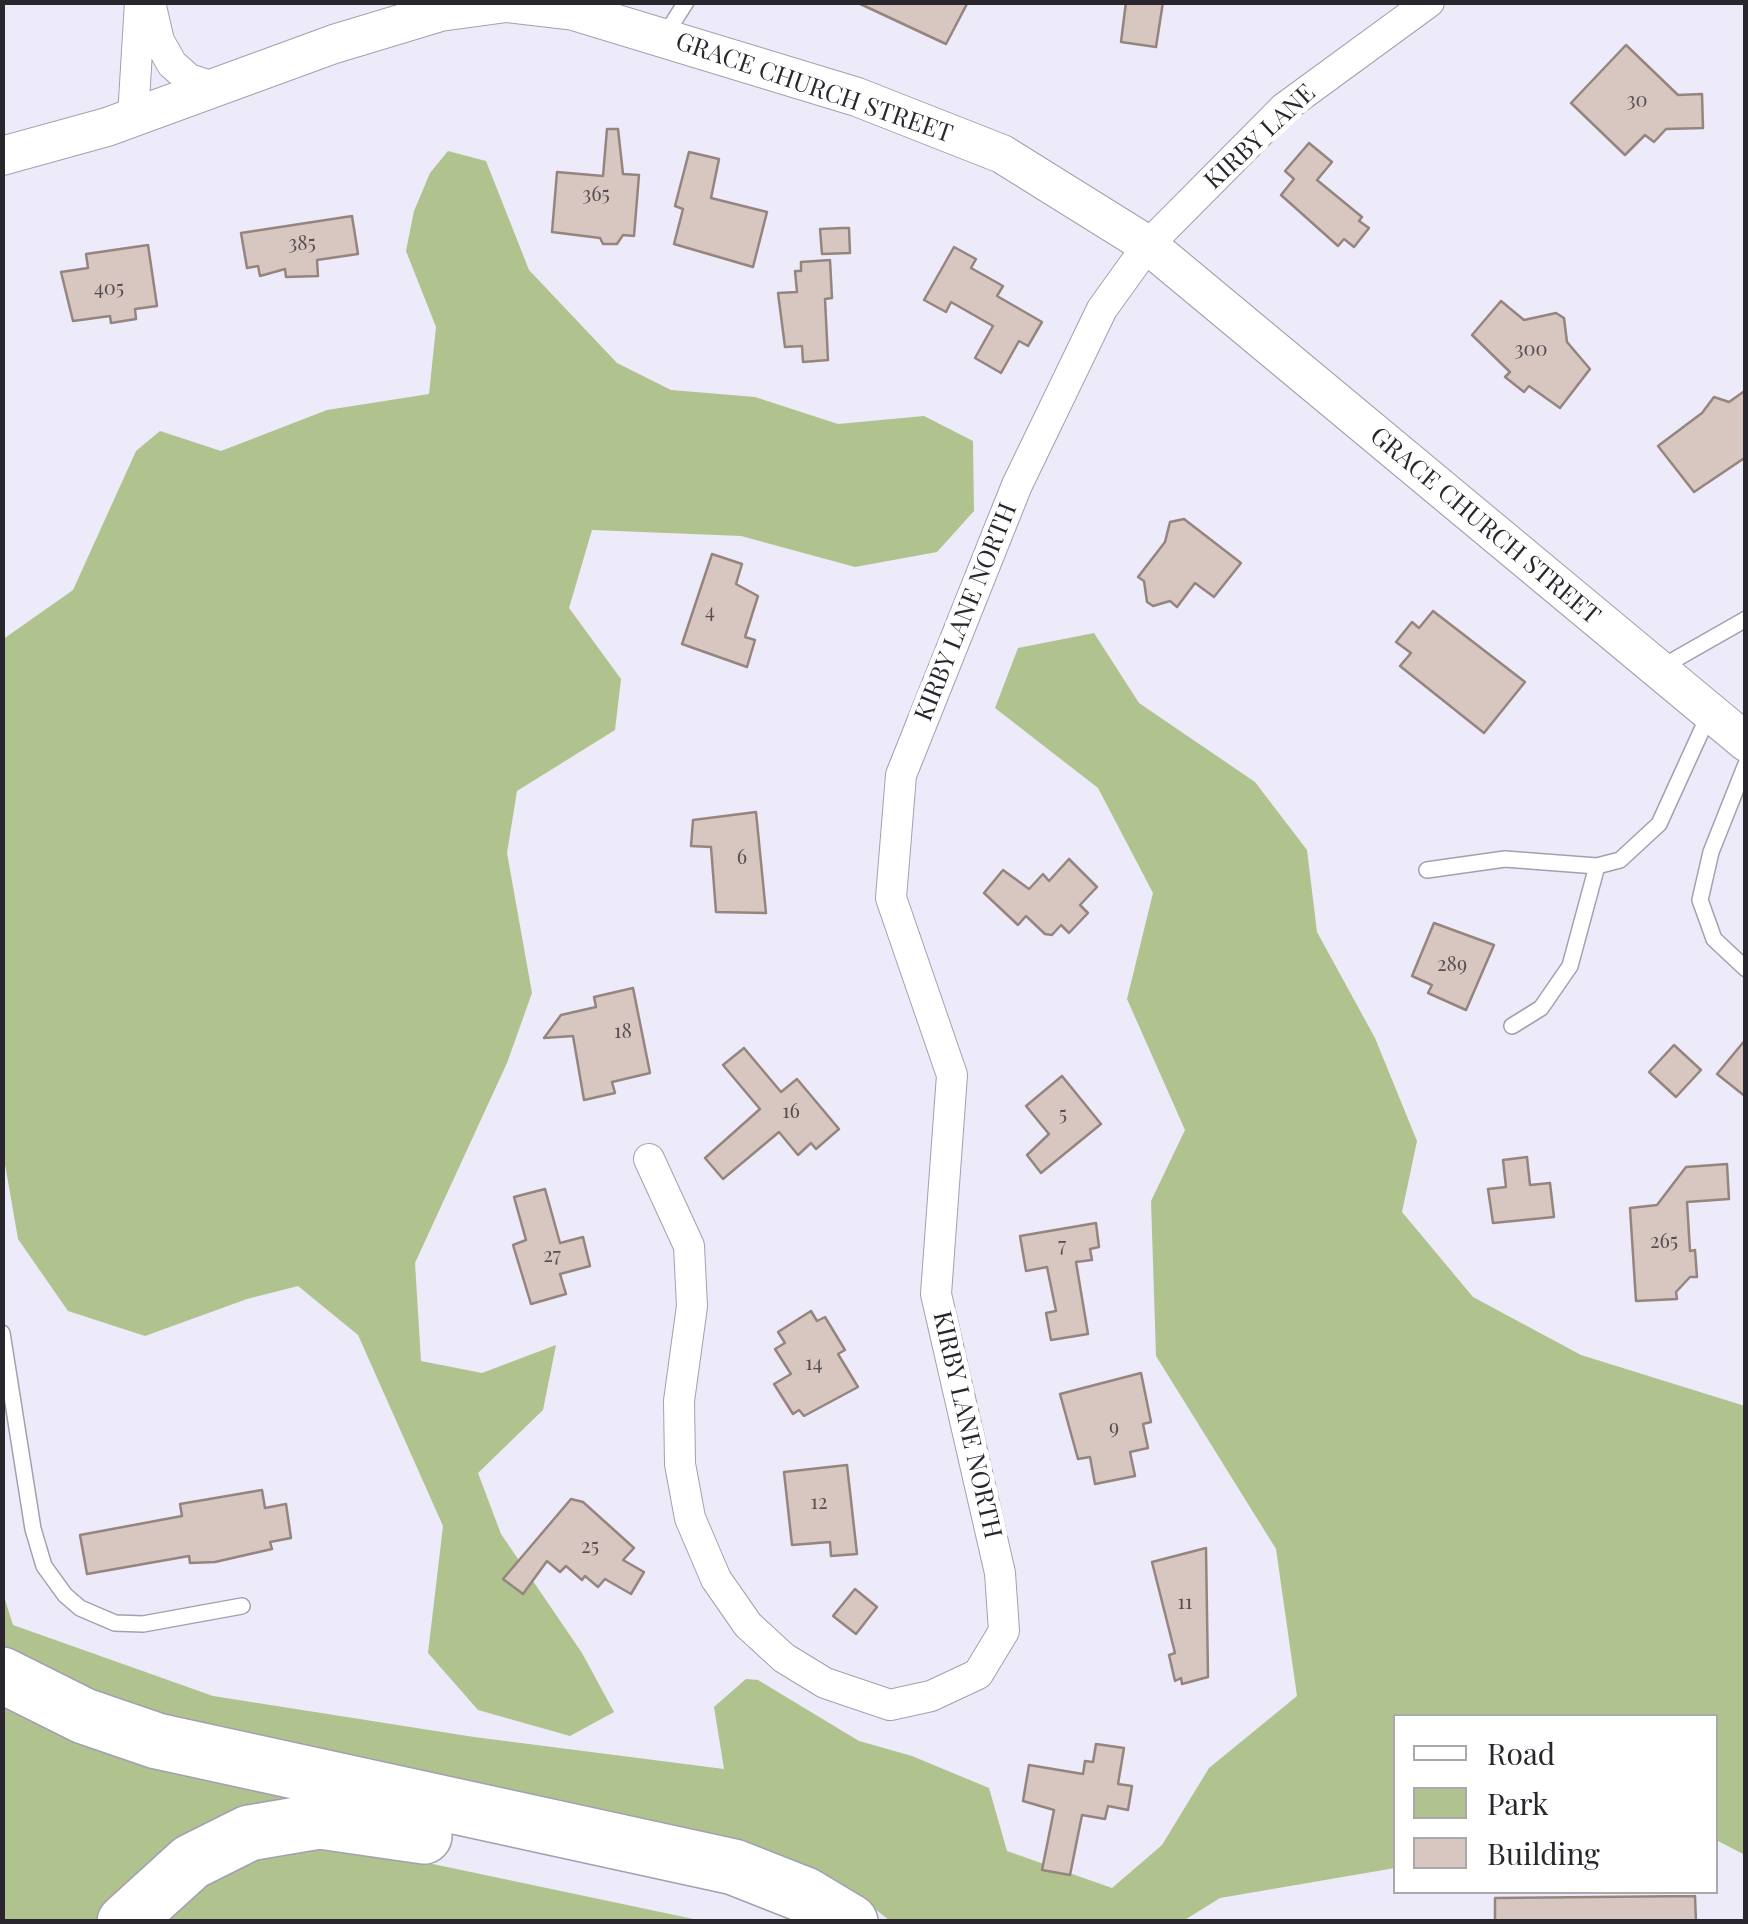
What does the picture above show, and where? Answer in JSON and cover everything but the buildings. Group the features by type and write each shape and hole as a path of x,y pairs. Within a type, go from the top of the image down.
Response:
{"highway":[{"path":"2,1674 59,1705 157,1742 734,1868 805,1895 850,1922"},
{"path":"125,1922 164,1882 218,1847 283,1824 320,1822 389,1829 695,1894 775,1922"}],"street":[{"path":"132,118 140,2"},
{"path":"150,2 159,41 172,64 189,78 213,87"},
{"name":"KIRBY LANE","path":"1148,245 1284,108 1429,2"},
{"name":"GRACE CHURCH STREET","path":"2,156 132,118 334,44 472,6 539,4 664,37 857,97 1002,154 1148,245 1746,742"},
{"name":"KIRBY LANE NORTH","path":"649,1160 689,1246 692,1306 679,1402 680,1464 690,1518 716,1578 748,1624 784,1658 825,1683 890,1705 931,1696 978,1674 1004,1630 1000,1573 936,1294 952,1075 892,898 902,776 1017,485 1102,309 1148,245"}],"lane":[{"path":"664,37 686,2"},
{"path":"1657,670 1746,619"},
{"path":"1427,870 1505,858 1597,866 1620,860 1659,824 1710,712"},
{"path":"1746,764 1710,852 1700,900 1714,939 1746,969"},
{"path":"1512,1026 1540,1008 1570,966 1597,866"},
{"path":"2,1333 33,1529 44,1566 65,1595 80,1608 114,1623 154,1622 242,1606"}],"green space":[{"path":"448,151 486,161 529,270 617,363 671,390 755,397 838,424 924,416 973,441 974,511 937,552 855,567 741,536 592,530 569,608 621,679 615,730 517,791 507,853 532,993 507,1063 415,1263 421,1361 482,1373 556,1345 543,1410 478,1473 501,1534 582,1653 614,1712 570,1736 478,1710 428,1653 443,1526 358,1335 298,1286 247,1299 145,1336 68,1311 18,1239 2,1147 2,640 73,590 136,451 160,431 221,451 327,410 429,394 436,327 406,251 414,211 430,173"},
{"path":"1094,633 1139,703 1255,782 1307,850 1317,932 1375,1038 1417,1141 1402,1212 1473,1297 1581,1355 1745,1406 1745,1855 1718,1841 1718,1714 1393,1714 1393,1868 1220,1898 1183,1921 890,1921 869,1904 173,1725 41,1670 3,1646 2,1590 13,1625 213,1696 474,1737 724,1769 714,1707 746,1679 758,1680 859,1741 912,1756 989,1788 1007,1851 1112,1888 1162,1845 1209,1768 1297,1696 1276,1549 1156,1356 1151,1201 1185,1130 1127,999 1153,893 1098,788 995,708 1018,648"},
{"path":"2,1695 362,1810 104,1921 3,1921"},
{"path":"338,1844 703,1921 152,1922 255,1849"}]}
